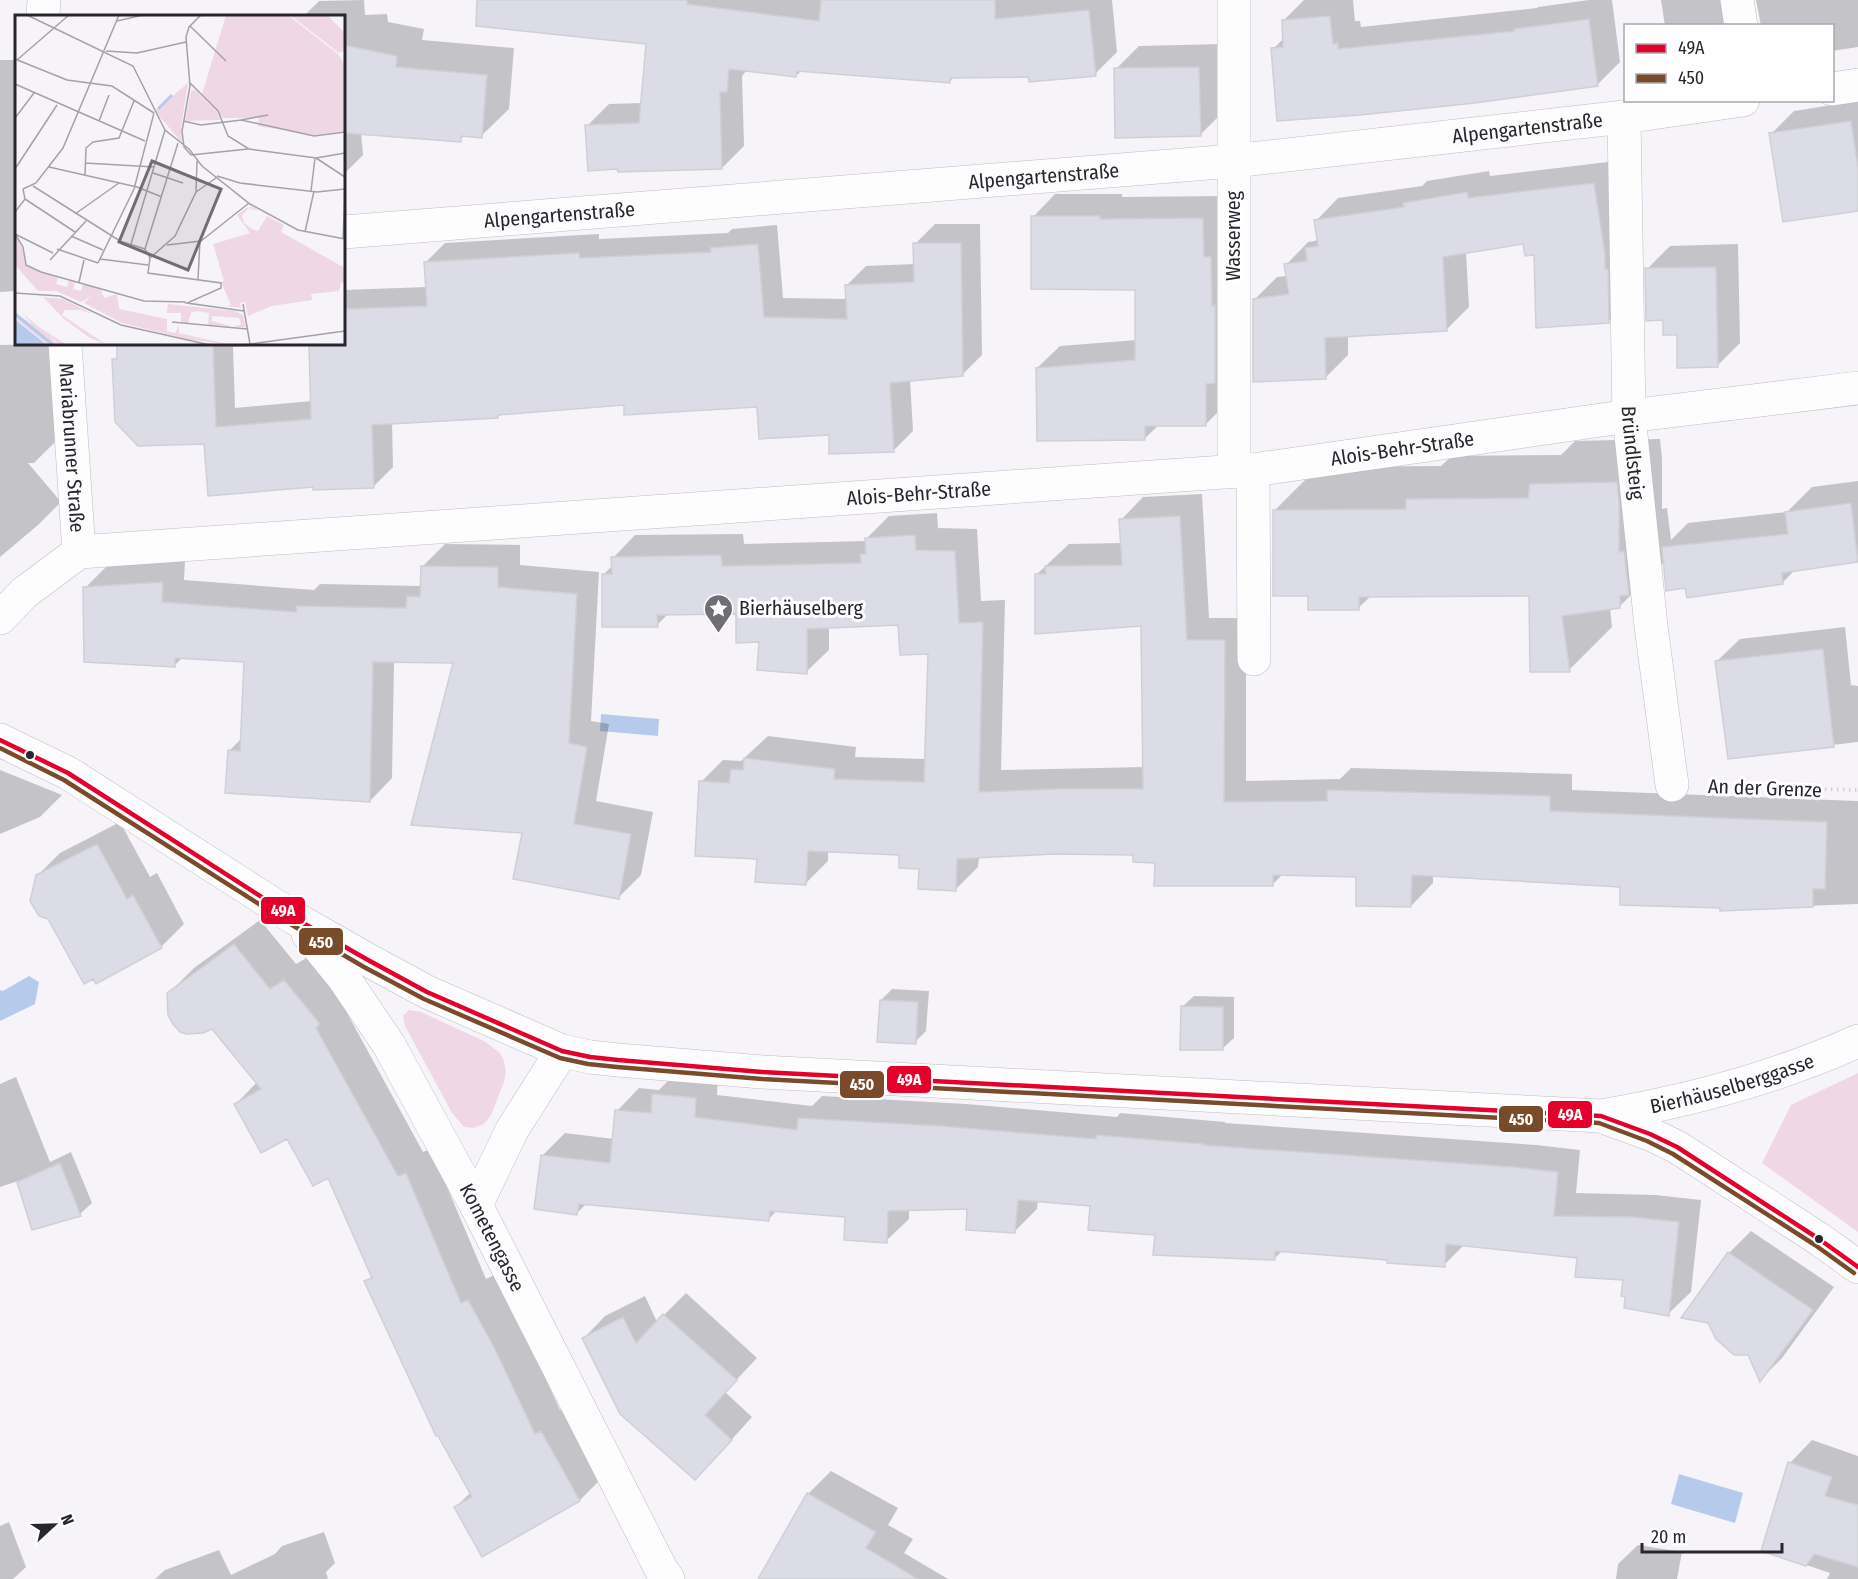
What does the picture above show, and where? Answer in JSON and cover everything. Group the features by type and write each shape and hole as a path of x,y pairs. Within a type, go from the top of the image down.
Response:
{"street":[{"path":"43,15 44,0"},
{"name":"Wasserweg","path":"1234,0 1233,161 1243,471 1254,659"},
{"path":"1737,0 1741,24"},
{"path":"1834,89 1858,86"},
{"name":"Alpengartenstraße","path":"345,232 1233,161 1624,117 1729,102"},
{"name":"Bründlsteig","path":"1624,117 1629,416 1651,626 1672,785"},
{"name":"Mariabrunner Straße","path":"65,345 80,552"},
{"name":"Alois-Behr-Straße","path":"80,552 1243,471 1629,416 1858,388"},
{"path":"0,618 24,592 80,552"},
{"name":"Bierhäuselberggasse","path":"0,740 68,773 296,919 427,992 562,1051 590,1057 762,1072 1601,1116 1704,1095 1763,1077 1858,1041"},
{"name":"Kometengasse","path":"296,919 343,977 389,1045 476,1205 656,1576"},
{"path":"476,1205 512,1130 562,1051"},
{"name":"Bierhäuselberggasse","path":"1601,1116 1650,1134 1677,1147 1809,1232 1858,1267"}],"path":[{"name":"An der Grenze","path":"1672,785 1858,790"}],"shaded area":[{"path":"409,1010 421,1012 484,1041 500,1053 506,1072 504,1082 491,1115 484,1124 474,1128 464,1127 452,1113 405,1026 403,1016"},
{"path":"1858,1073 1858,1232 1762,1163 1791,1105"}],"water":[{"path":"601,714 659,719 658,736 600,731"},
{"path":"29,976 39,982 35,1004 0,1021 0,990 3,991"},
{"path":"1679,1474 1743,1493 1735,1523 1671,1504"}],"building":[{"path":"477,0 687,0 687,4 819,21 821,0 995,0 995,19 1089,10 1096,76 1029,82 1028,77 950,78 950,83 797,71 796,77 729,69 727,92 720,92 722,169 588,171 585,125 639,123 646,44 476,26"},
{"path":"1330,16 1333,44 1338,43 1338,49 1514,31 1514,29 1589,19 1598,86 1475,103 1277,121 1271,48 1283,47 1282,20"},
{"path":"345,45 397,56 396,67 487,75 482,138 461,136 461,142 345,133"},
{"path":"1199,67 1201,136 1115,138 1114,68"},
{"path":"1851,121 1858,168 1858,211 1783,222 1769,133"},
{"path":"1594,183 1605,269 1608,269 1609,323 1536,328 1534,255 1525,256 1523,244 1443,257 1447,331 1325,338 1326,379 1253,382 1253,299 1289,294 1284,264 1307,261 1305,248 1318,246 1314,220 1404,207 1403,203 1467,192 1468,198"},
{"path":"1031,216 1100,216 1100,219 1203,218 1204,257 1211,257 1212,306 1215,305 1215,383 1206,384 1206,426 1145,426 1145,440 1037,441 1036,368 1135,360 1135,290 1031,289"},
{"path":"913,243 961,243 963,376 890,383 894,452 829,454 829,435 759,439 757,407 624,415 624,405 498,415 498,418 372,425 374,488 313,490 313,487 208,496 204,444 138,446 115,422 112,359 117,359 117,345 213,345 216,427 311,419 309,345 345,345 345,309 427,306 424,262 579,253 580,258 711,252 710,248 758,244 764,317 847,319 845,285 914,282"},
{"path":"1716,267 1718,367 1677,368 1677,335 1663,335 1663,320 1646,321 1645,268"},
{"path":"1617,482 1619,552 1624,551 1629,595 1620,596 1620,608 1562,616 1570,672 1530,672 1529,596 1359,597 1359,610 1308,610 1308,596 1273,596 1273,510 1406,509 1406,499 1528,498 1530,484"},
{"path":"1851,503 1858,562 1782,573 1783,584 1687,598 1685,588 1666,591 1662,547 1788,534 1785,512"},
{"path":"1180,516 1187,640 1225,640 1224,802 1327,801 1327,790 1550,796 1550,811 1827,822 1825,889 1813,889 1813,907 1720,911 1720,908 1620,905 1620,887 1412,875 1411,907 1356,906 1356,877 1273,875 1273,886 1154,886 1155,863 1133,862 1133,855 1054,854 957,859 956,891 918,889 919,869 899,868 899,855 808,851 806,885 755,882 757,859 695,856 699,781 729,783 731,769 743,770 744,758 835,769 834,779 924,782 928,654 900,655 898,625 807,629 807,674 757,670 759,642 736,643 736,614 657,615 658,627 602,627 602,574 612,574 611,557 721,555 722,566 861,563 860,554 866,554 865,538 915,535 916,550 955,551 959,623 983,622 979,792 1143,789 1141,626 1035,634 1035,574 1046,574 1045,566 1122,565 1119,519"},
{"path":"421,566 498,567 498,587 577,594 569,743 587,747 574,824 631,834 619,899 513,879 522,833 411,825 453,663 373,662 370,802 225,793 228,750 240,751 244,662 175,658 175,667 84,662 83,587 163,582 162,602 297,612 296,606 406,608 407,596 420,597"},
{"path":"1823,649 1834,747 1728,759 1715,661"},
{"path":"97,844 127,899 133,895 162,948 96,984 93,979 84,984 48,919 39,916 30,901 36,875"},
{"path":"234,944 270,989 284,980 320,1024 316,1028 398,1176 406,1173 461,1303 468,1300 494,1347 535,1434 541,1431 580,1501 482,1557 454,1507 472,1497 436,1436 364,1281 372,1278 328,1178 313,1186 287,1139 261,1153 234,1104 261,1089 212,1029 203,1033 180,1032 168,1015 167,993"},
{"path":"880,1000 918,1002 916,1044 877,1042"},
{"path":"1181,1006 1223,1007 1223,1050 1180,1050"},
{"path":"652,1094 696,1098 695,1117 797,1130 798,1118 942,1126 1096,1139 1096,1135 1558,1172 1554,1216 1632,1217 1679,1222 1669,1316 1624,1308 1625,1297 1621,1296 1623,1280 1575,1277 1577,1258 1446,1244 1445,1267 1275,1251 1275,1260 1153,1255 1155,1235 1088,1230 1090,1206 1018,1200 1015,1233 966,1230 967,1209 888,1211 887,1243 844,1240 845,1217 770,1211 769,1221 579,1204 577,1215 534,1209 541,1155 610,1163 615,1110 651,1113"},
{"path":"60,1163 81,1216 32,1230 17,1182"},
{"path":"1728,1252 1813,1310 1760,1382 1748,1355 1734,1355 1716,1339 1708,1323 1681,1318"},
{"path":"663,1314 737,1380 705,1415 732,1440 695,1480 620,1414 582,1338 623,1317 636,1343"},
{"path":"1788,1462 1832,1477 1825,1496 1858,1505 1858,1567 1814,1554 1806,1566 1761,1551"},
{"path":"807,1493 876,1532 866,1548 918,1579 758,1579"}],"transit line":[{"name":"49A","path":"0,740 68,773 296,919 368,960 427,992 562,1051 618,1060 762,1072 1601,1116 1650,1134 1677,1147 1858,1267"},
{"name":"450","path":"0,748 64,780 292,925 364,967 424,999 560,1058 588,1064 762,1079 1599,1123 1647,1141 1673,1154 1815,1245 1854,1273"}],"place":[{"name":"Bierhäuselberg","path":"718,634"}]}
